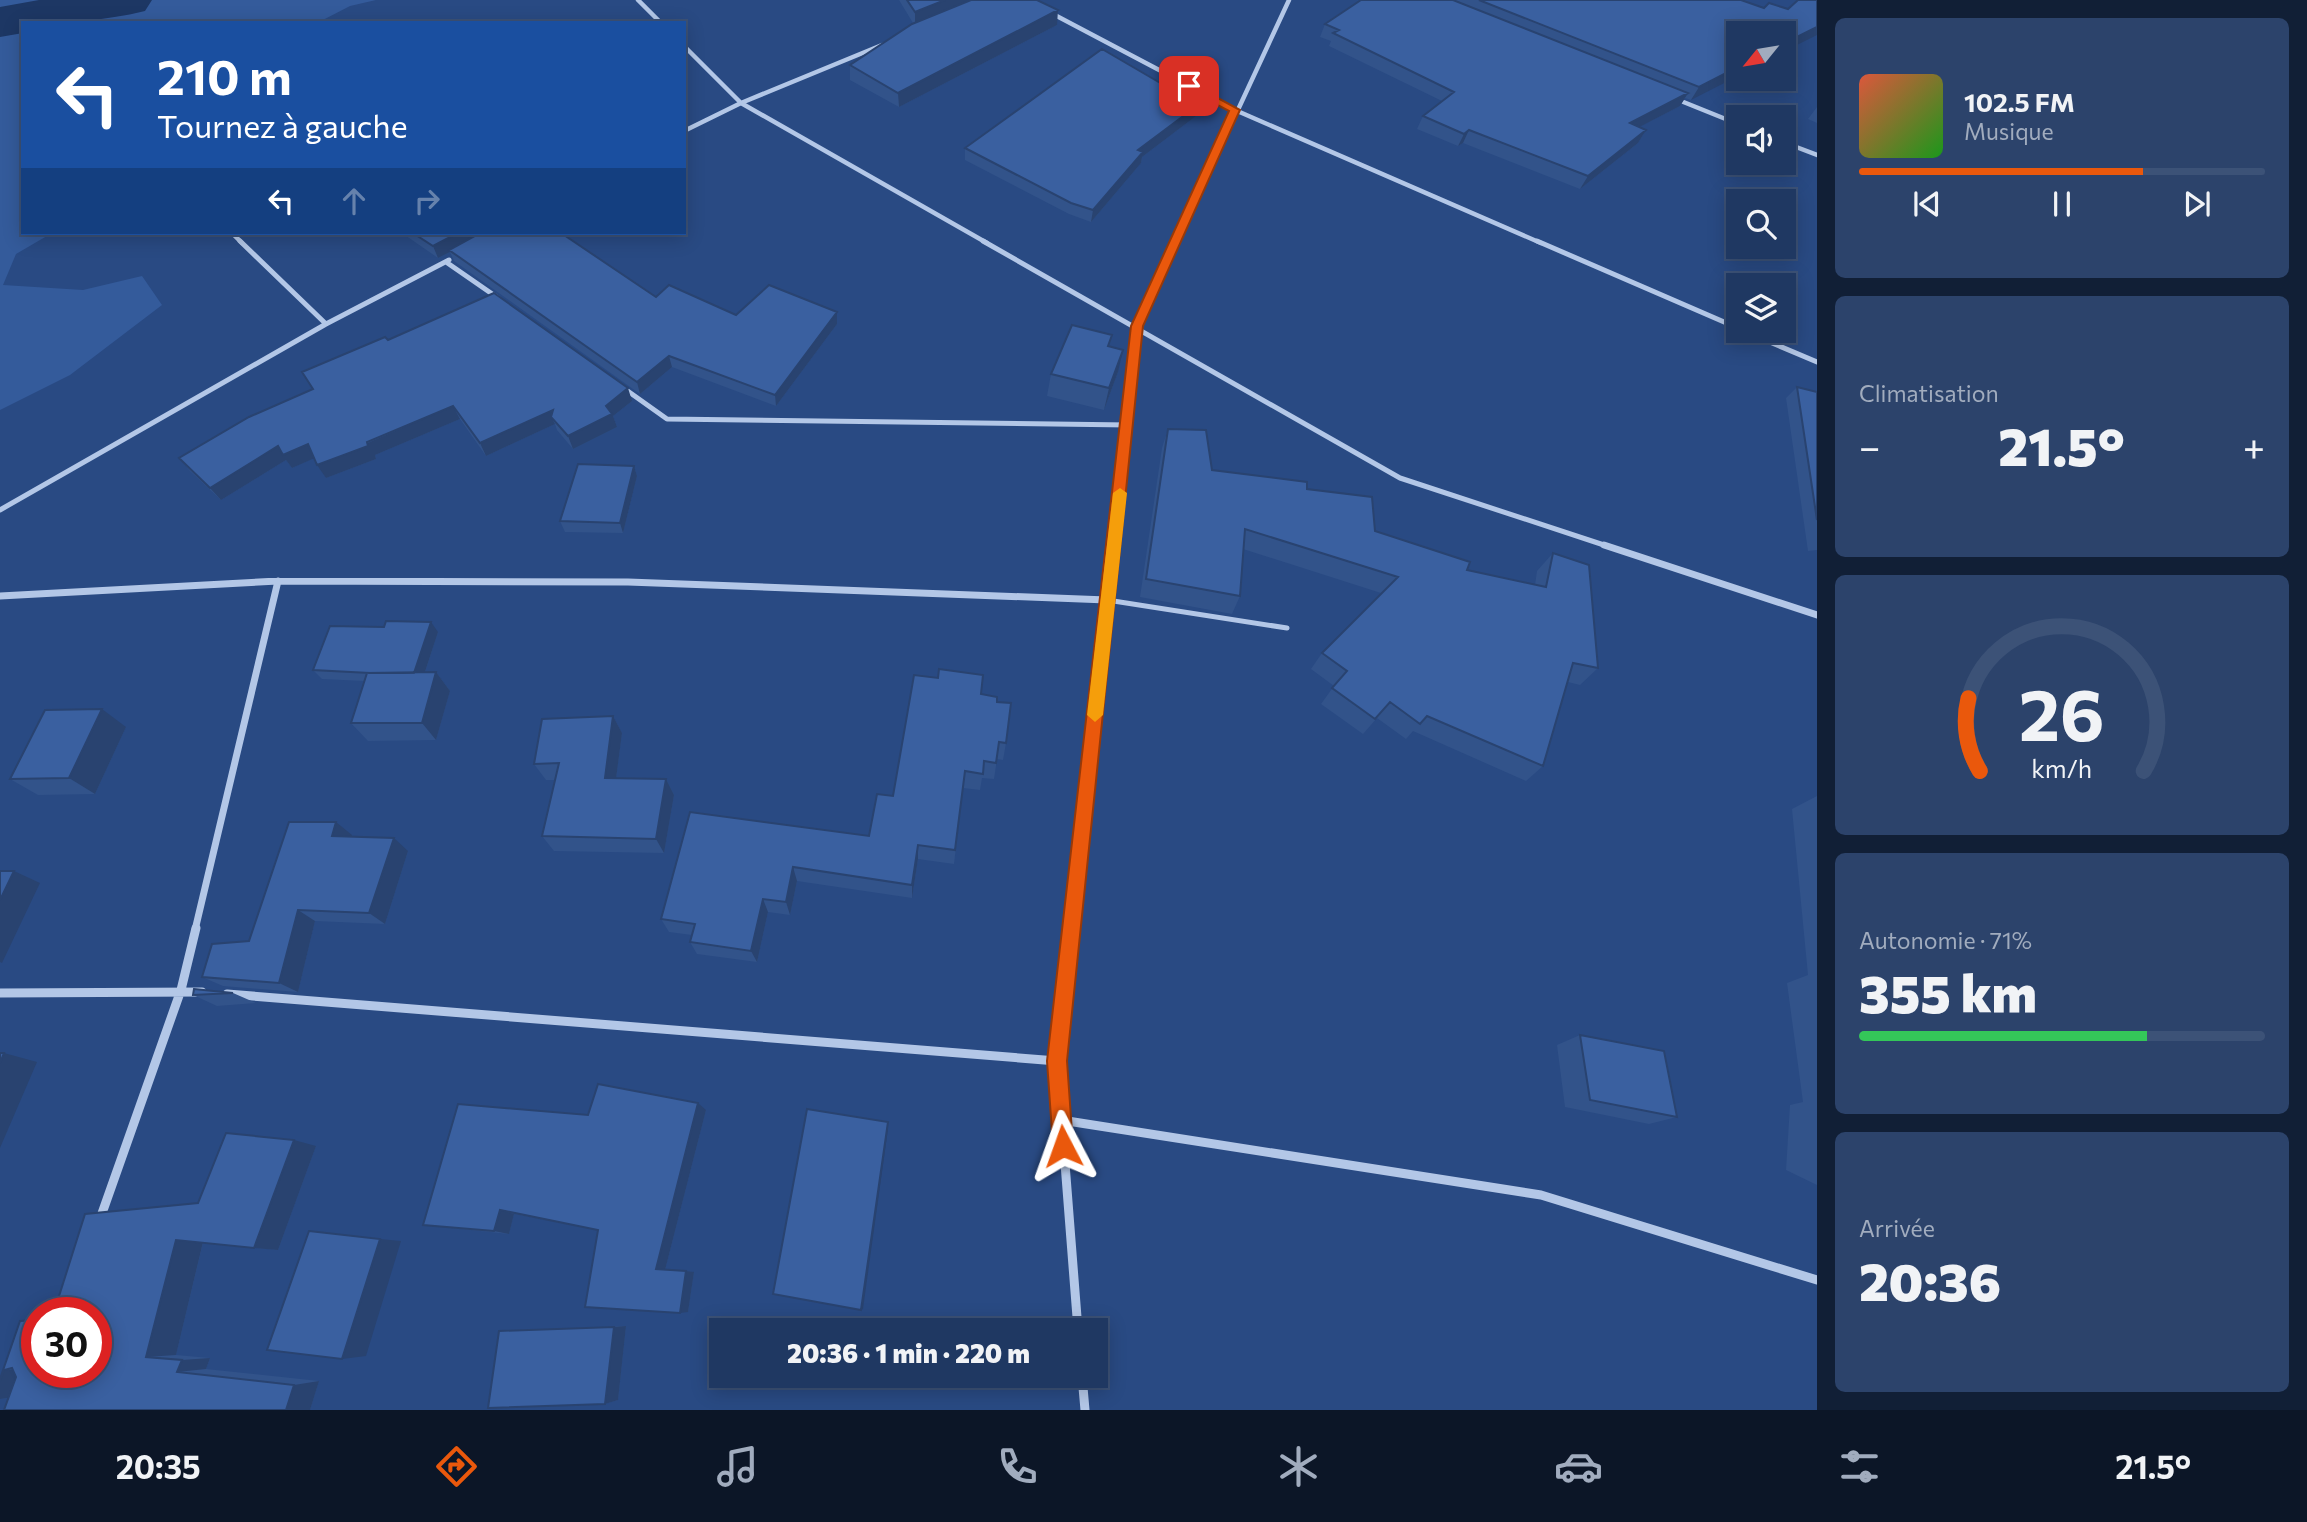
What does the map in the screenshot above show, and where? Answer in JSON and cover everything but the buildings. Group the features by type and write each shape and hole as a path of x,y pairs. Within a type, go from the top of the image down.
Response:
{"street":[{"path":"638,0 659,21"},
{"path":"1077,1318 1057,1061 1107,600 1129,425 1137,326 1235,110 1289,0"},
{"path":"1038,6 1235,110 1726,323"},
{"path":"686,130 741,103 892,41"},
{"path":"686,48 741,103 1400,478 1817,615"},
{"path":"1673,98 1726,119"},
{"path":"1796,147 1817,155"},
{"path":"234,235 326,324"},
{"path":"0,510 326,324 456,256"},
{"path":"446,261 501,301"},
{"path":"1772,343 1817,362"},
{"path":"612,379 667,419 1129,425"},
{"path":"0,596 278,581 628,582 1107,600"},
{"path":"94,1235 181,990 278,581"},
{"path":"0,993 181,990 209,992"},
{"path":"223,993 1057,1061"},
{"path":"1061,1119 1541,1195 1817,1280"},
{"path":"1083,1388 1085,1410"}],"lane":[{"path":"1107,600 1287,628"}],"shaded area":[{"path":"0,0 376,0 350,6 321,21 21,21 21,235 49,235 16,254 3,285 83,290 142,276 162,305 70,375 0,410"}],"waterway":[{"path":"0,22 127,0"}],"slow traffic":[{"path":"1095,715 1120,493"}],"route":[{"path":"1063,1146 1057,1061 1107,600 1129,425 1137,326 1235,110 1189,86"}]}
